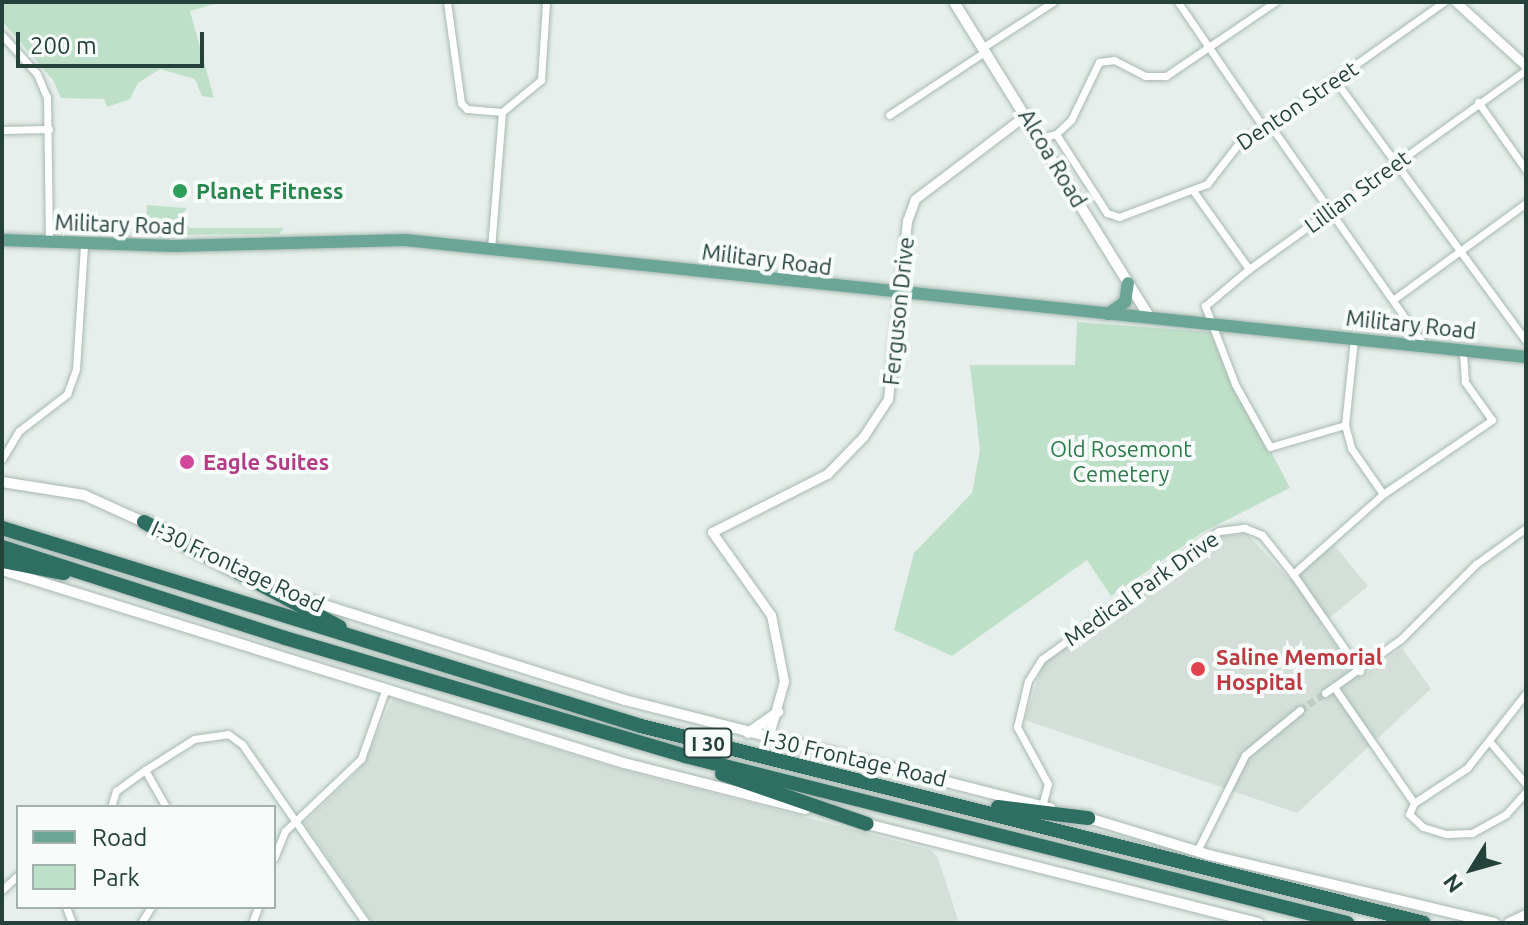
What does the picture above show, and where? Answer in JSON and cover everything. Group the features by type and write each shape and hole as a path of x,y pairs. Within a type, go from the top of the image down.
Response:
{"highway":[{"path":"144,522 376,645"},
{"name":"I 30","path":"2,528 641,726 1424,923"},
{"name":"I 30","path":"2,547 685,756 1347,923"},
{"path":"2,561 93,576"},
{"path":"685,756 718,772 867,824"},
{"path":"942,801 1088,818"}],"main road":[{"name":"Alcoa Road","path":"954,2 1027,114 1149,316"},
{"name":"Military Road","path":"2,240 233,246 382,238 900,295 1149,316 1526,357"},
{"path":"1108,314 1125,302 1128,283"},
{"name":"I-30 Frontage Road","path":"2,482 84,495 318,606 748,733 1088,818 1197,851 1496,923"},
{"path":"2,570 624,763 867,824 1220,919 1259,923"},
{"path":"748,733 778,712"},
{"path":"1509,923 1526,915"}],"street":[{"path":"447,2 461,103 467,109 502,112 541,80 546,2"},
{"path":"889,115 1053,2"},
{"path":"1178,2 1267,127 1333,210 1425,346"},
{"path":"1041,138 1056,134 1071,120 1099,62 1114,60 1145,76 1166,76 1275,2"},
{"name":"Denton Street","path":"1056,134 1107,213 1119,217 1194,192 1223,168 1242,139 1267,127 1444,2"},
{"path":"1458,2 1526,68"},
{"path":"2,35 42,83 49,129 49,242"},
{"name":"Lillian Street","path":"1208,322 1205,306 1212,296 1526,68"},
{"path":"1335,80 1398,161 1526,341"},
{"path":"1478,102 1526,170"},
{"path":"491,248 502,112"},
{"name":"Ferguson Drive","path":"768,738 778,712 784,681 771,615 712,532 827,474 863,437 888,399 907,221 915,199 1027,114"},
{"path":"2,130 49,129"},
{"path":"1194,192 1249,269"},
{"path":"1394,299 1526,203"},
{"path":"2,459 8,442 67,394 72,381 84,244"},
{"path":"1208,322 1270,447 1345,425"},
{"path":"1354,339 1345,425 1351,448 1383,494"},
{"path":"1293,574 1383,494 1492,420 1465,382 1463,349"},
{"name":"Medical Park Drive","path":"1042,806 1048,784 1017,727 1028,681 1042,659 1219,531 1245,528 1262,535 1360,671"},
{"path":"1325,693 1360,671 1427,618 1476,564 1526,528"},
{"path":"1334,687 1414,803"},
{"path":"276,855 296,820 361,759 386,688"},
{"path":"1526,693 1467,768 1414,803 1409,814 1423,827 1446,834 1472,833 1506,814 1526,792"},
{"path":"1197,851 1245,755 1300,710"},
{"path":"112,805 116,791 194,739 228,734 242,744 366,923"},
{"path":"1490,742 1526,784"},
{"path":"145,770 165,805"}],"shaded area":[{"name":"Saline Memorial Hospital","path":"1247,534 1290,580 1334,545 1368,586 1321,625 1361,677 1402,648 1431,689 1297,813 1025,720 1043,662 1220,536"},
{"path":"393,698 609,766 931,850 938,858 959,923 372,923 304,823 361,768"}],"green space":[{"path":"2,2 221,2 190,11 214,98 202,96 195,79 160,69 138,83 130,99 107,107 104,99 61,98 53,80 2,21"},
{"path":"147,205 186,208 182,219 190,228 284,228 279,234 145,235"},
{"name":"Old Rosemont Cemetery","path":"1077,322 1209,332 1290,488 1203,532 1111,596 1087,560 952,656 894,630 914,553 972,493 980,450 970,365 1075,365"}],"tunnel":[{"path":"1300,710 1325,693"}],"place":[{"name":"Planet Fitness","path":"180,191"},
{"name":"Eagle Suites","path":"187,462"},
{"name":"Saline Memorial Hospital","path":"1198,669"}]}
